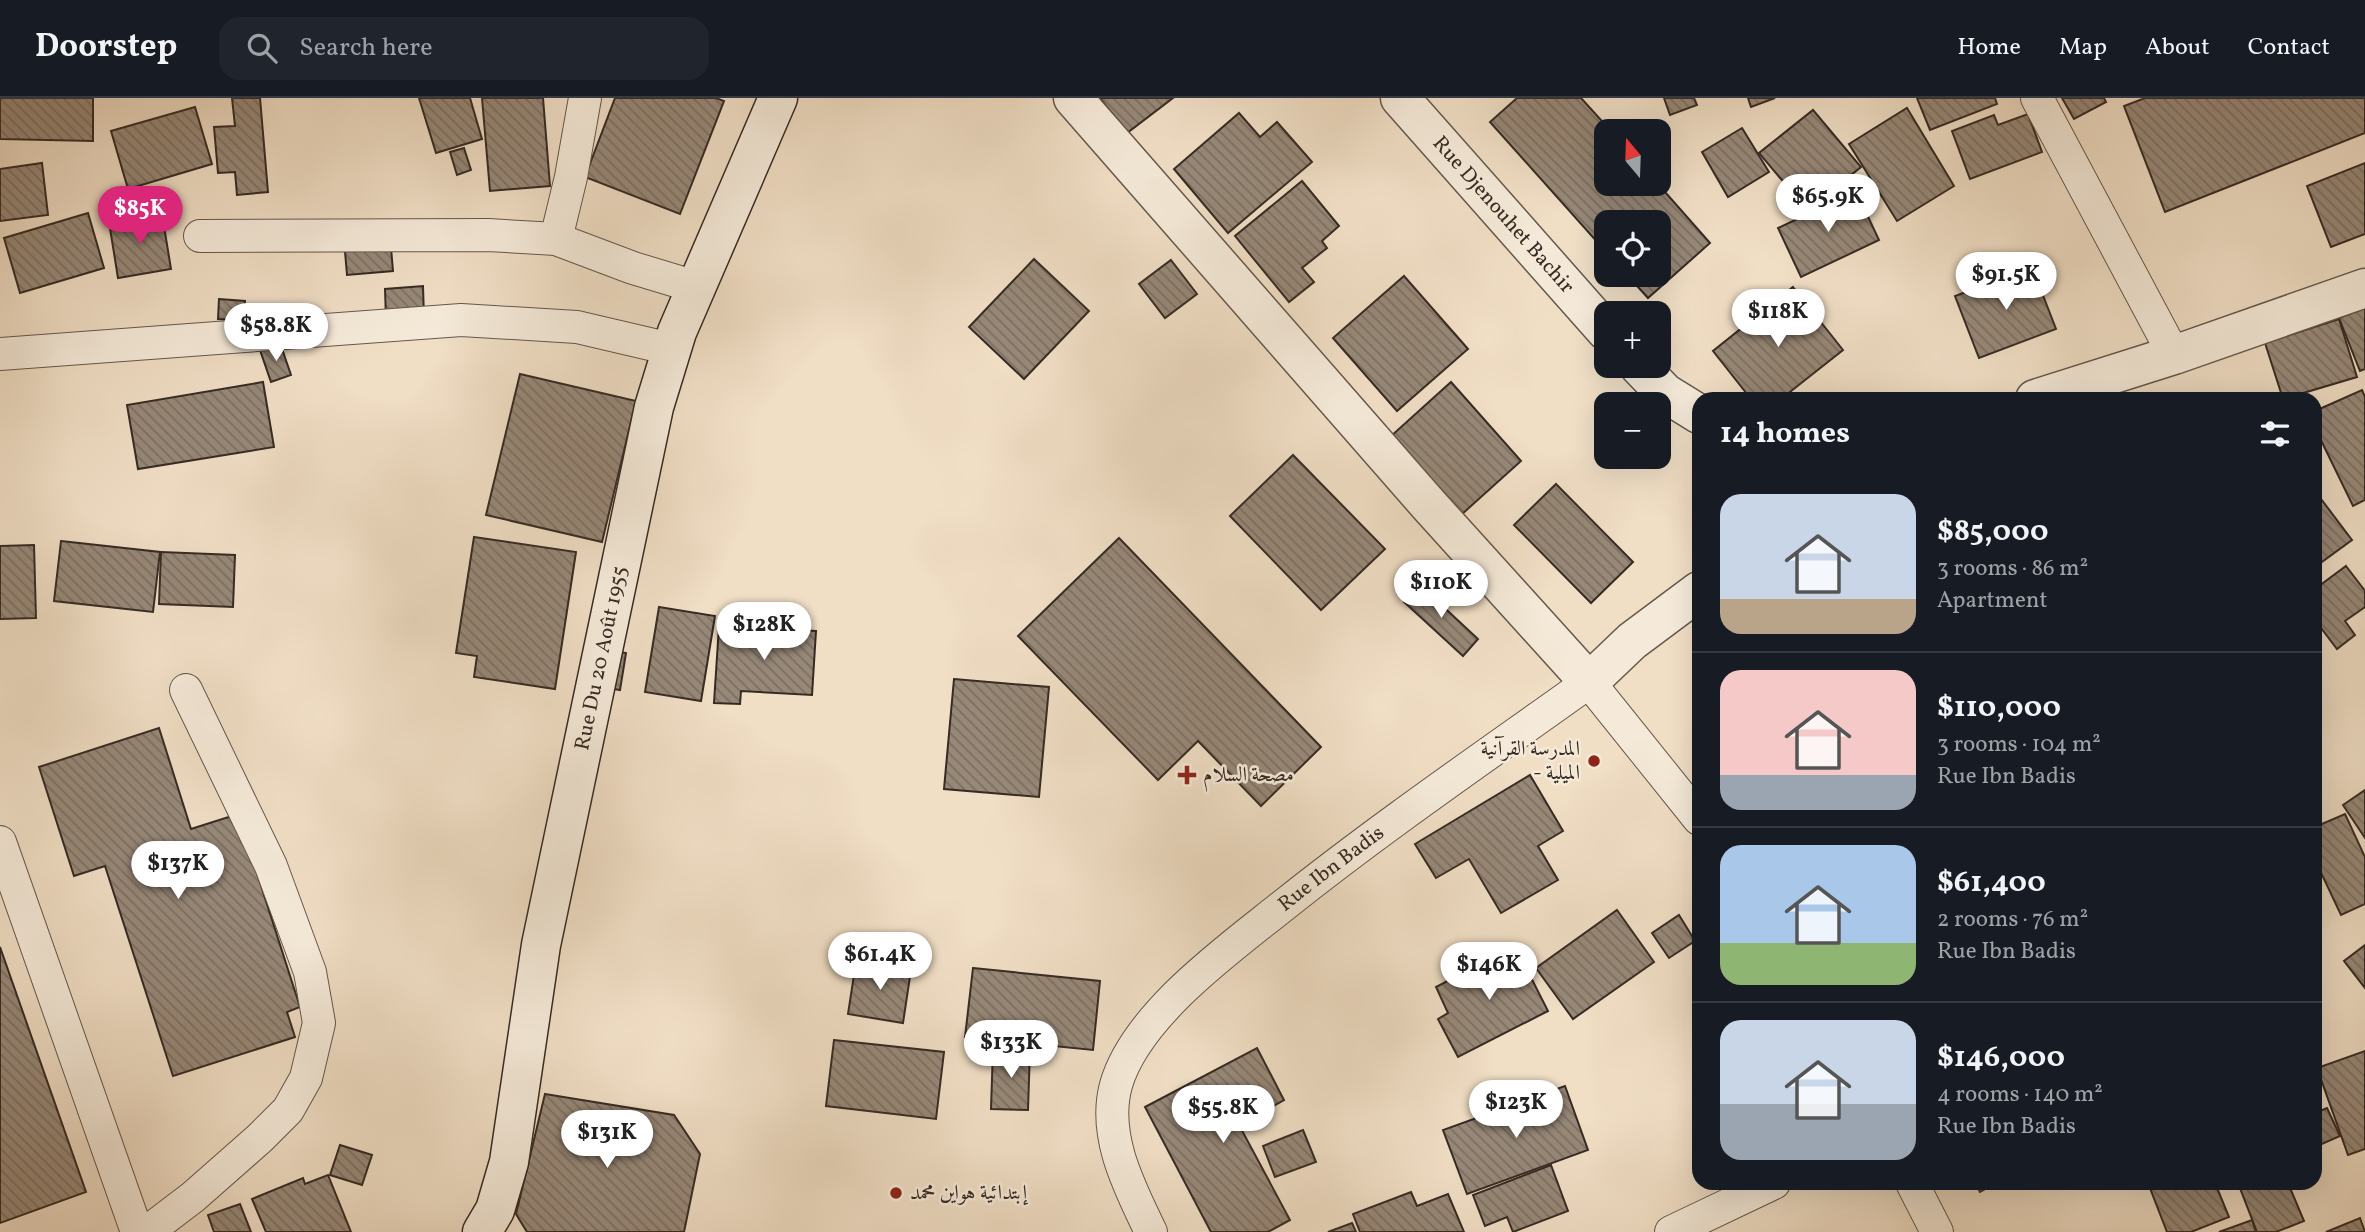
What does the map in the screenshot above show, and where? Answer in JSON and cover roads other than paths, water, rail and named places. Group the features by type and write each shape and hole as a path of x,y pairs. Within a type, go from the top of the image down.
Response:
{"street":[{"path":"556,239 571,177 585,98"},
{"name":"Rue Du 20 Août 1955","path":"482,1232 495,1210 509,1162 541,945 654,407 671,349 778,98"},
{"path":"1073,98 1428,504 1590,682 1692,810"},
{"name":"Rue Djenouhet Bachir","path":"1400,98 1594,317"},
{"path":"2037,98 2174,355"},
{"path":"200,236 488,235 556,239 633,268 696,287"},
{"path":"2057,392 2174,355 2365,288"},
{"path":"0,354 461,320 577,327 671,349"},
{"path":"1651,378 1665,393 1692,410"},
{"name":"Rue Ibn Badis","path":"1151,1232 1125,1178 1115,1136 1112,1104 1117,1083 1137,1043 1166,1007 1199,975 1329,869 1590,682 1632,641 1692,596"},
{"path":"147,1232 193,1197 288,1110 306,1078 319,1023 310,972 271,866 186,690"},
{"path":"0,842 137,1232"},
{"path":"1671,1232 1759,1190"},
{"path":"1916,1190 1937,1232"}],"place":[{"name":"المدرسة القرآنية - الميلية","path":"1594,761"},
{"name":"مصحة السلام","path":"1187,775"},
{"name":"إبتدائية هواين محمد","path":"896,1193"}]}
